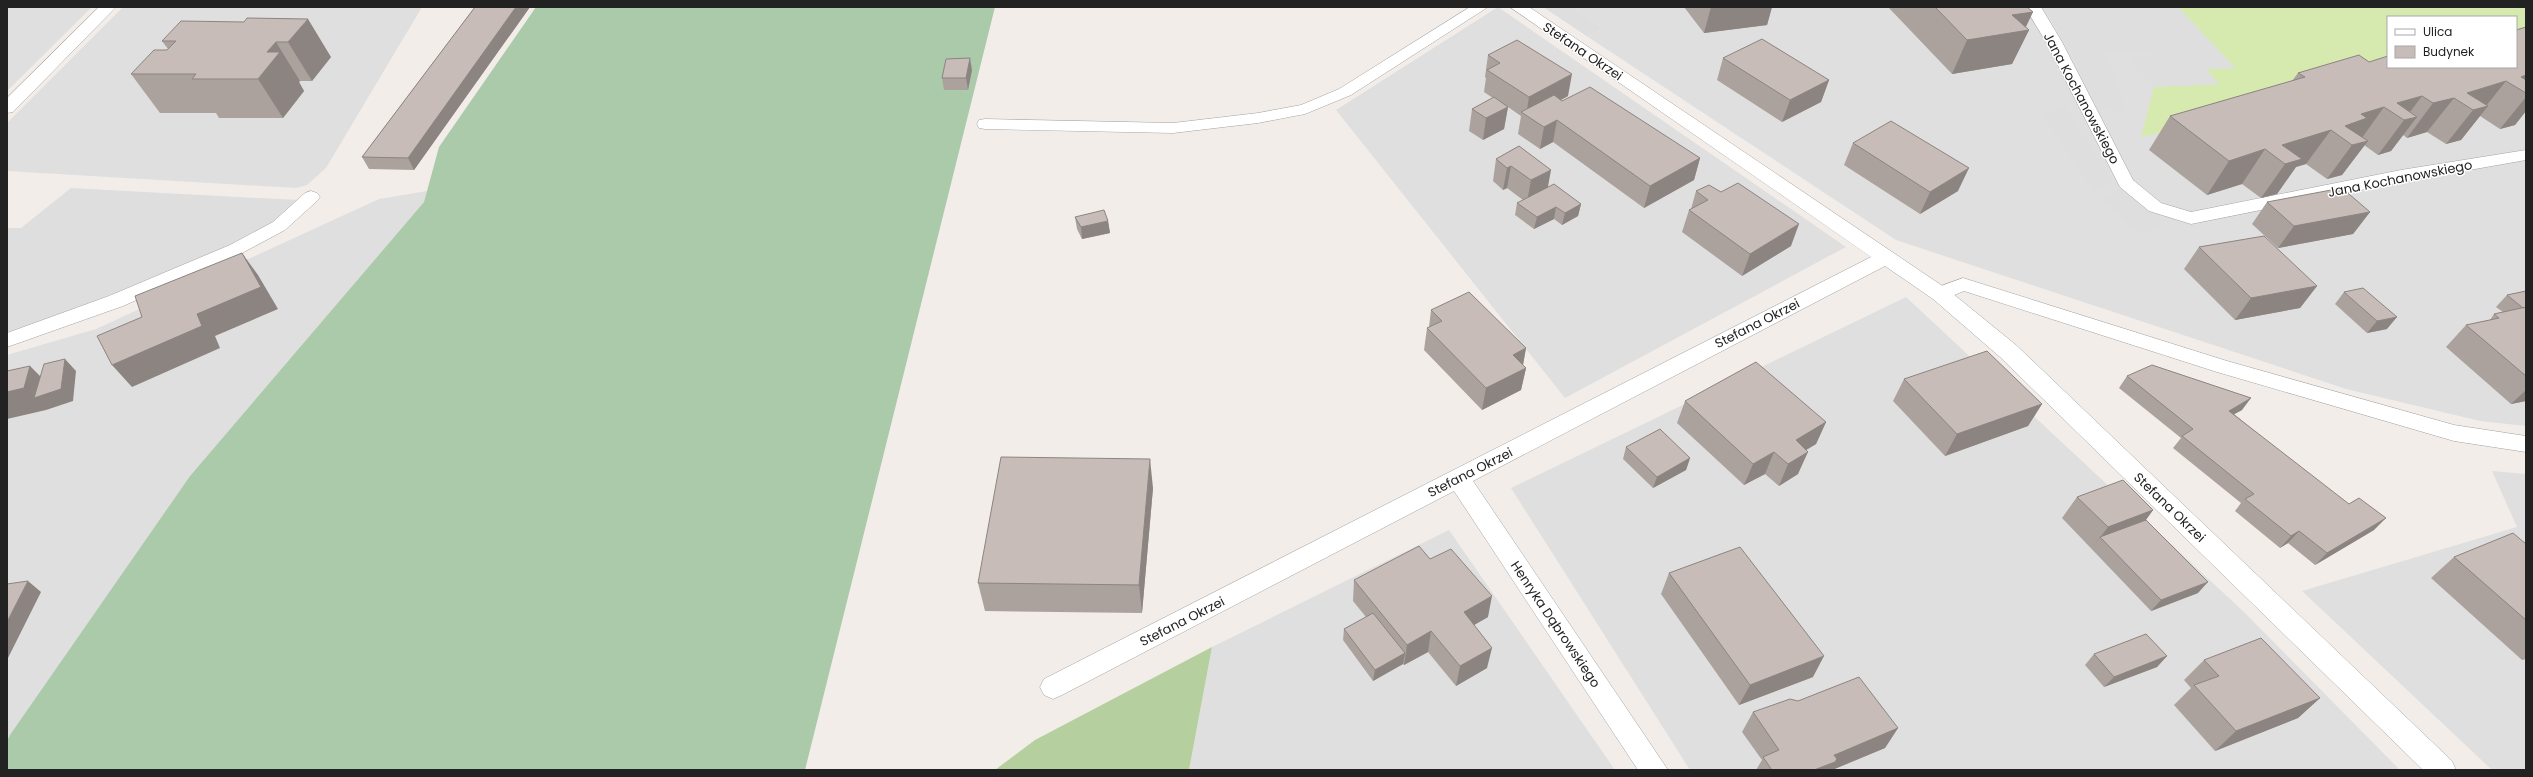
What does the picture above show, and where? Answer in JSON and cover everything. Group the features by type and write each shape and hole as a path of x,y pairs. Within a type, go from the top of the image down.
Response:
{"street":[{"path":"7,108 108,7"},
{"name":"Stefana Okrzei","path":"1518,7 1940,294 2008,351 2442,770"},
{"name":"Stefana Okrzei","path":"1053,688 1887,257"},
{"name":"Henryka Dąbrowskiego","path":"1458,478 1654,770"}],"lane":[{"path":"985,124 1099,128 1173,128 1258,118 1305,109 1345,92 1480,7"},
{"name":"Jana Kochanowskiego","path":"2033,7 2054,42 2126,183 2155,207 2191,218 2401,176 2526,155"},
{"path":"7,340 116,300 236,249 279,226 311,197"},
{"path":"1940,294 1963,284 2224,367 2446,431 2526,444"}],"shaded area":[{"path":"7,7 92,7 7,91"},
{"path":"123,7 422,7 326,168 307,185 296,188 7,171 7,123"},
{"path":"1498,7 1846,247 1565,398 1336,110"},
{"path":"1543,7 1573,7 1604,29 1588,37"},
{"path":"1573,7 2526,7 2526,426 2480,421 2346,389 1896,240 1588,37 1604,29"},
{"path":"2044,7 2178,7 2235,68 2206,69 2219,84 2154,87 2129,57 2156,55 2147,51 2101,51 2113,70 2126,112 2093,108 2075,57"},
{"path":"2064,106 2112,180 2094,192 2043,116"},
{"path":"71,188 301,200 277,222 228,249 7,335 7,228 21,228"},
{"path":"2122,188 2165,224 2141,234 2102,201"},
{"path":"427,191 424,202 190,476 7,741 7,355 96,329 379,199"},
{"path":"1906,297 2244,612 2400,770 1690,770 1511,488"},
{"path":"2492,471 2526,474 2526,770 2492,770 2302,591 2517,527"},
{"path":"1449,530 1615,770 1189,770 1212,647"}],"green space":[{"path":"536,7 995,7 805,770 7,770 7,741 10,735 190,476 424,202 439,147"},
{"path":"2178,7 2526,7 2526,49 2517,51 2517,16 2387,16 2387,68 2442,68 2141,137 2154,87 2218,84 2206,69 2235,68"},
{"path":"1212,647 1189,770 995,770 1035,740"}],"building":[{"path":"475,7 516,7 408,158 362,157"},
{"path":"1935,7 2027,7 2033,12 2012,15 2029,30 1967,40"},
{"path":"247,18 308,19 288,42 276,42 267,52 280,52 258,79 192,79 196,74 131,74 154,50 167,50 176,41 162,41 181,21 244,22"},
{"path":"2526,27 2526,75 2521,77 2526,80 2526,93 2506,81 2467,93 2488,106 2473,110 2454,98 2433,103 2422,96 2397,103 2417,117 2404,120 2384,107 2361,114 2367,118 2345,126 2368,141 2352,145 2331,130 2282,145 2302,159 2285,164 2265,149 2229,161 2170,116 2305,77 2298,73 2359,55 2369,62 2387,56 2387,68 2517,68 2517,30"},
{"path":"1762,39 1829,80 1790,100 1723,58"},
{"path":"1517,40 1572,74 1529,97 1487,70 1500,63 1488,55"},
{"path":"970,58 966,78 942,78 946,59"},
{"path":"1590,87 1700,158 1650,186 1557,120 1544,127 1521,112 1554,95 1562,101"},
{"path":"1494,97 1508,107 1486,118 1472,109"},
{"path":"1891,121 1969,168 1930,192 1853,143"},
{"path":"1519,146 1551,170 1531,180 1511,166 1507,168 1496,159"},
{"path":"1738,183 1799,224 1750,254 1689,210 1708,200 1696,191 1709,185 1721,192"},
{"path":"1554,184 1581,204 1565,213 1556,207 1537,217 1517,203"},
{"path":"2342,188 2370,212 2294,226 2267,202"},
{"path":"1104,210 1108,221 1081,227 1075,217"},
{"path":"2264,236 2317,286 2251,298 2199,247"},
{"path":"242,253 261,287 197,314 202,326 112,365 97,336 142,317 135,296"},
{"path":"2363,288 2397,317 2377,321 2344,292"},
{"path":"2526,291 2526,307 2523,308 2507,295"},
{"path":"1469,292 1526,348 1513,355 1526,368 1486,388 1427,328 1442,321 1431,310"},
{"path":"2526,307 2526,376 2466,325 2499,318 2494,314"},
{"path":"1987,351 2042,404 1957,434 1904,379"},
{"path":"65,359 61,389 34,398 44,364"},
{"path":"1756,362 1826,422 1796,440 1808,452 1788,464 1774,452 1753,464 1685,401"},
{"path":"2152,365 2251,398 2229,411 2349,504 2359,498 2386,518 2327,553 2299,531 2291,536 2245,499 2254,494 2182,436 2193,429 2127,376"},
{"path":"30,366 24,388 7,392 7,371"},
{"path":"1660,429 1690,458 1657,477 1626,447"},
{"path":"1001,457 1150,459 1139,585 978,583"},
{"path":"2123,480 2153,510 2108,527 2077,497"},
{"path":"2146,520 2208,582 2161,600 2100,537"},
{"path":"2513,533 2526,544 2526,620 2454,557"},
{"path":"1419,546 1430,559 1451,549 1492,596 1464,612 1492,648 1460,666 1431,631 1407,645 1354,580"},
{"path":"1740,547 1824,656 1750,685 1669,573"},
{"path":"28,581 7,622 7,584"},
{"path":"1373,613 1405,653 1375,670 1344,629"},
{"path":"2146,634 2167,656 2114,677 2094,654"},
{"path":"2261,638 2320,698 2236,731 2194,685 2219,676 2204,660"},
{"path":"1859,677 1898,728 1834,755 1837,759 1835,762 1814,770 1772,770 1763,757 1779,750 1753,712 1790,699 1798,701"}]}
